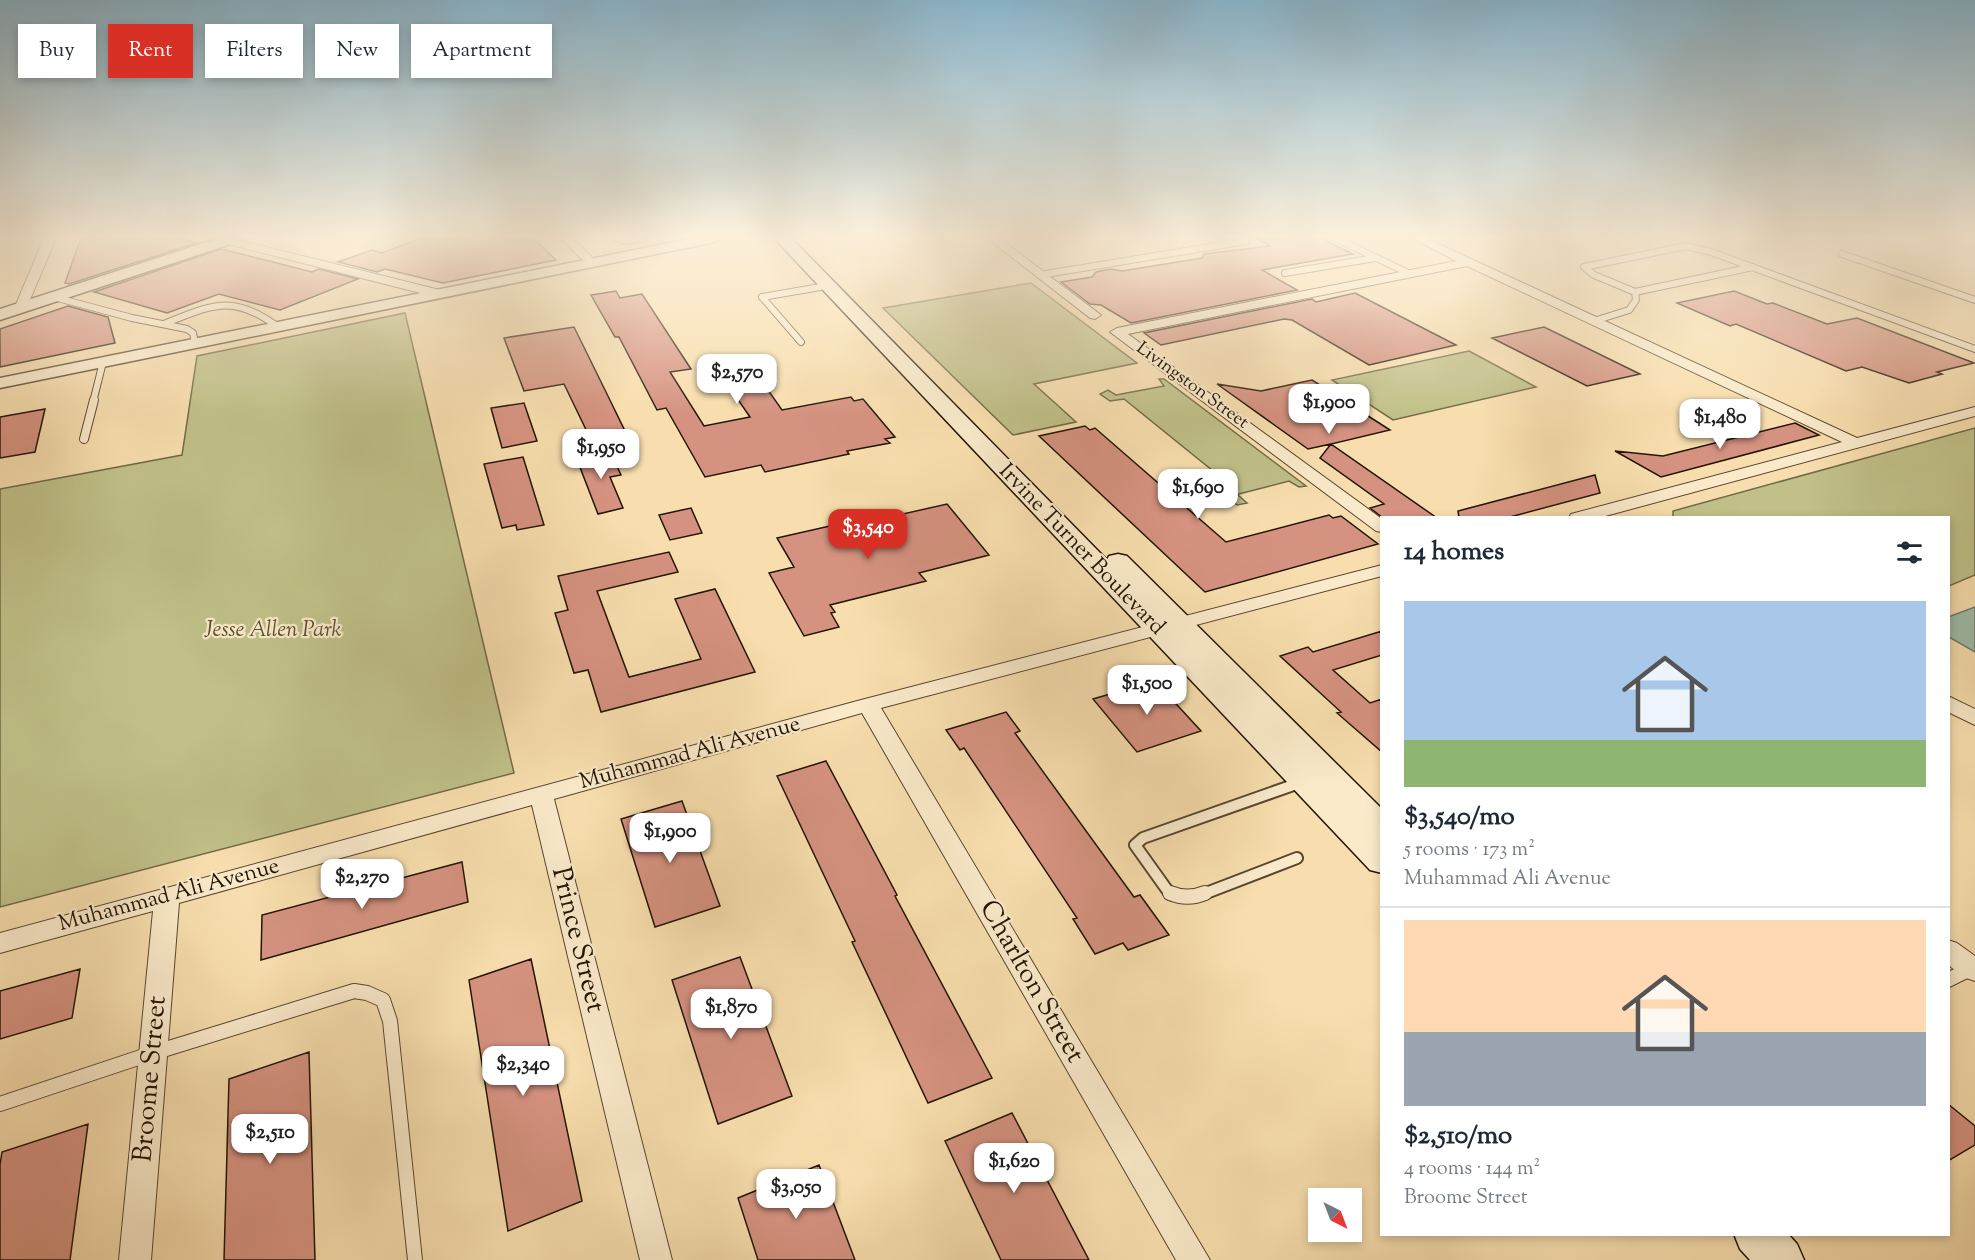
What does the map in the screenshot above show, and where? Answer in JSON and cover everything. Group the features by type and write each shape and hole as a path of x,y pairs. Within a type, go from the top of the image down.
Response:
{"main road":[{"path":"0,315 54,297"},
{"name":"Irvine Turner Boulevard","path":"837,297 1095,562 1168,626 1380,827"},
{"name":"Irvine Turner Boulevard","path":"854,297 1168,626 1305,782 1380,859"},
{"path":"1758,1236 1781,1260"}],"street":[{"path":"20,309 25,297"},
{"path":"0,383 426,297"},
{"path":"1070,297 1095,315"},
{"name":"Livingston Street","path":"1291,297 1118,332 1380,526"},
{"path":"1542,297 1856,443"},
{"path":"1584,516 1975,411"},
{"path":"1619,506 1635,516"},
{"name":"Muhammad Ali Avenue","path":"0,943 867,705 1380,571"},
{"path":"1950,704 1975,718"},
{"name":"Charlton Street","path":"867,705 1194,1260"},
{"name":"Prince Street","path":"541,795 656,1260"},
{"name":"Broome Street","path":"135,1260 167,897"},
{"path":"1950,951 1974,969"}],"lane":[{"path":"54,297 132,318 187,329 193,333 195,343"},
{"path":"763,297 801,342"},
{"path":"1594,321 1628,313 1634,306 1636,297"},
{"path":"1834,297 1975,349"},
{"path":"165,324 212,305 221,304 269,319 278,327"},
{"path":"84,439 103,362"},
{"path":"1297,858 1196,897 1180,897 1170,894 1135,845 1143,838 1305,782"},
{"path":"1950,979 1974,969"},
{"path":"0,1104 153,1053 354,991 367,993 382,1000 390,1021 415,1260"}],"green space":[{"path":"949,297 1049,297 1137,363 1034,384 1076,422 1013,435 883,308"},
{"name":"Jesse Allen Park","path":"405,313 514,773 0,907 0,489 182,455 197,356"},
{"path":"1469,351 1536,387 1393,420 1332,380"},
{"path":"1159,379 1164,379 1306,486 1299,487 1289,481 1239,494 1247,503 1237,505 1221,492 1234,488 1124,399 1110,401 1100,394 1108,390 1116,395 1164,386"},
{"path":"1975,428 1975,575 1950,586 1950,516 1673,516 1673,511"}],"shaded area":[{"path":"1975,607 1975,652 1950,638 1950,616"}],"building":[{"path":"111,297 211,297 167,313"},
{"path":"230,297 313,297 280,310"},
{"path":"592,297 644,297 691,369 670,372 704,426 750,417 719,372 751,366 782,410 851,397 854,401 863,399 895,437 885,439 890,443 847,451 849,454 765,472 761,465 705,477 666,408 657,410 619,337 615,337"},
{"path":"1081,297 1263,297 1131,323 1101,305 1090,304"},
{"path":"1339,297 1362,297 1456,345 1369,365 1292,320 1284,319 1161,345 1144,333 1312,299 1316,302"},
{"path":"1706,297 1749,297 1767,304 1773,303 1827,324 1857,318 1974,363 1937,372 1942,374 1909,383 1862,367 1846,371 1736,324 1730,326 1677,303"},
{"path":"68,306 108,317 115,343 0,367 0,329"},
{"path":"574,327 625,431 590,438 564,384 524,391 504,338"},
{"path":"1544,327 1640,374 1587,386 1492,338"},
{"path":"1312,380 1390,430 1308,449 1217,384 1261,391"},
{"path":"524,403 537,441 502,448 491,408"},
{"path":"45,409 35,452 0,458 0,417"},
{"path":"1795,423 1819,435 1661,477 1615,451 1663,456"},
{"path":"1085,426 1090,430 1095,428 1226,542 1329,515 1333,518 1341,516 1378,544 1205,592 1039,436"},
{"path":"1331,444 1434,516 1380,516 1370,508 1384,504 1320,458"},
{"path":"610,451 621,475 610,477 623,508 598,514 576,457"},
{"path":"523,457 544,525 517,530 516,525 502,528 484,464"},
{"path":"1595,475 1600,493 1514,516 1459,516 1458,511"},
{"path":"947,504 989,555 919,573 926,581 830,605 835,612 831,613 839,627 804,636 769,573 794,567 777,538 878,515 881,519"},
{"path":"691,508 702,533 670,540 659,515"},
{"path":"669,552 678,572 597,591 629,677 701,659 675,599 715,589 755,672 601,712 588,670 574,673 555,613 568,610 558,576"},
{"path":"1380,632 1380,656 1333,670 1370,703 1380,700 1380,750 1337,713 1341,712 1280,656 1308,647 1313,652"},
{"path":"1155,681 1201,731 1137,752 1093,699"},
{"path":"1006,712 1020,731 1015,733 1134,897 1140,895 1169,935 1128,950 1123,943 1095,954 1073,919 1077,918 964,748 960,750 946,730"},
{"path":"826,761 992,1078 928,1103 777,776"},
{"path":"682,801 720,906 655,927 621,819"},
{"path":"462,862 468,902 261,960 262,915"},
{"path":"740,957 792,1096 718,1124 672,980"},
{"path":"531,959 582,1201 508,1231 469,980"},
{"path":"80,969 72,1018 0,1039 0,991"},
{"path":"309,1052 315,1260 224,1260 229,1079"},
{"path":"1950,1106 1975,1126 1975,1145 1950,1160"},
{"path":"1012,1113 1089,1260 1001,1260 945,1141"},
{"path":"88,1124 70,1260 0,1260 2,1152"},
{"path":"819,1165 855,1260 758,1260 738,1198"}]}
